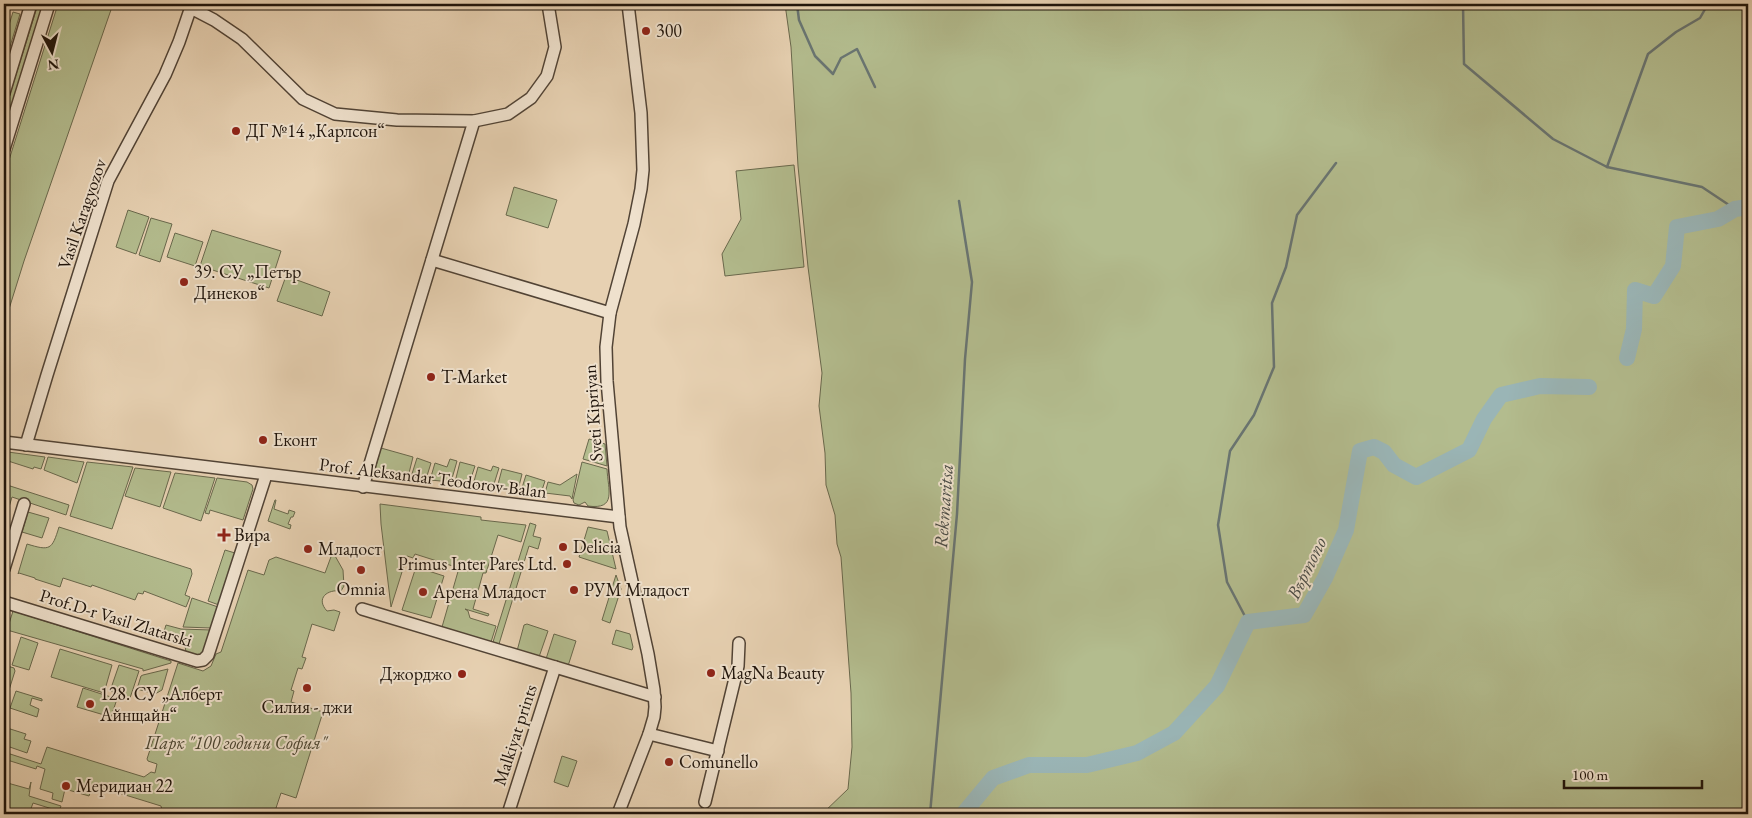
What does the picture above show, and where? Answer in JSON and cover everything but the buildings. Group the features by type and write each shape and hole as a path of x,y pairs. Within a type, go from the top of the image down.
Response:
{"street":[{"path":"4,93 31,4"},
{"path":"4,149 49,4"},
{"path":"191,6 242,39 303,99 335,114 397,120 474,121 508,114 531,98 546,76 555,47 548,4"},
{"name":"Sveti Kipriyan","path":"618,814 649,734 654,717 655,697 648,654 619,518 607,381 606,348 610,313 634,224 643,170 641,112 628,4"},
{"name":"Vasil Karagyozov","path":"26,445 108,181 165,75 191,6"},
{"path":"363,487 474,121"},
{"path":"432,260 610,313"},
{"name":"Prof. Aleksandar Teodorov-Balan","path":"4,442 619,518"},
{"name":"Prof.D-r Vasil Zlatarski","path":"4,602 197,661 203,660 208,655 266,475"},
{"path":"4,569 24,504"},
{"path":"362,609 655,697"},
{"path":"706,802 738,666 739,642"},
{"name":"Malkiyat prints","path":"508,814 554,667"},
{"path":"649,734 718,751"}],"green space":[{"path":"38,4 43,4 8,117 4,116 4,113"},
{"path":"58,4 113,4 24,261 4,325 4,176"},
{"path":"785,4 1748,4 1748,814 822,814 848,789 852,747 851,693 841,557 837,544 835,515 826,485 825,453 819,406 822,373 808,267 798,166 791,47"},
{"path":"13,12 20,14 4,66 4,41"},
{"path":"794,165 804,267 725,276 722,254 741,219 736,171"},
{"path":"514,187 557,200 548,228 506,215"},
{"path":"128,210 149,217 136,254 116,247"},
{"path":"151,218 172,224 160,262 139,255"},
{"path":"212,230 281,251 269,288 200,266"},
{"path":"175,233 203,242 195,266 167,257"},
{"path":"286,276 330,292 322,316 277,301"},
{"path":"589,439 605,444 607,466 583,459"},
{"path":"381,448 413,457 408,477 374,473"},
{"path":"8,452 45,457 41,469 34,467 33,469 5,460"},
{"path":"48,457 84,462 77,483 44,470"},
{"path":"417,458 431,463 426,479 411,477"},
{"path":"450,459 457,461 451,482 430,480 435,463 447,467"},
{"path":"87,462 133,467 112,529 70,516"},
{"path":"460,462 475,466 469,484 455,482"},
{"path":"582,462 607,469 609,497 603,505 588,506 585,502 579,505 574,503 573,500"},
{"path":"493,466 499,468 493,487 473,485 478,467 491,471"},
{"path":"135,468 171,472 160,507 125,496"},
{"path":"502,469 522,474 518,490 497,488"},
{"path":"175,473 215,478 201,521 163,508"},
{"path":"577,474 572,499 570,496 545,493 548,482 560,485"},
{"path":"526,475 545,481 541,493 521,491"},
{"path":"217,478 247,482 252,485 253,489 243,520 210,510 209,514 205,513"},
{"path":"4,484 69,505 66,515 12,497 4,524"},
{"path":"275,500 274,509 288,514 289,510 295,512 288,524 291,525 290,529 268,521"},
{"path":"380,504 481,517 481,520 526,525 521,542 498,535 486,573 483,573 473,609 489,614 488,616 465,609 468,611 470,618 496,626 491,642 442,627 459,568 415,554 413,558 407,556 391,607"},
{"path":"28,512 49,518 42,538 22,532"},
{"path":"530,523 536,525 533,536 541,538 538,549 529,546 499,644 493,642"},
{"path":"59,527 191,569 192,574 185,595 190,597 186,607 144,591 143,594 138,593 135,600 92,585 91,587 63,578 60,587 18,574 27,544 41,548 49,547"},
{"path":"588,527 607,531 616,569 579,557"},
{"path":"225,550 235,553 219,605 208,601"},
{"name":"Парк \"100 години София\"","path":"332,554 334,554 343,570 344,586 341,591 332,591 325,595 322,602 327,611 334,610 340,612 334,631 312,624 302,657 306,658 302,669 298,668 291,690 294,691 291,702 323,712 296,798 281,793 274,814 162,814 161,806 93,785 89,796 65,789 62,802 52,799 53,793 40,789 45,769 37,766 36,769 4,759 4,752 41,764 47,747 144,777 151,772 155,773 157,764 147,759 178,663 203,671 211,666 216,654 221,652 248,570 264,575 269,560 276,557 325,573"},
{"path":"416,567 444,576 431,618 402,610"},
{"path":"616,575 621,589 610,623 602,620"},
{"path":"192,598 218,607 211,628 183,627"},
{"path":"13,611 171,661 171,663 143,671 143,669 7,630"},
{"path":"527,624 548,631 539,657 517,651 524,625"},
{"path":"166,625 181,629 211,630 203,654 201,656 186,653 185,645 162,638"},
{"path":"616,630 630,634 632,650 612,644"},
{"path":"554,634 576,641 568,666 546,659"},
{"path":"21,637 38,643 29,670 12,665"},
{"path":"60,649 112,665 104,693 51,677"},
{"path":"4,665 14,668 15,671 4,706"},
{"path":"119,665 139,671 130,698 110,691"},
{"path":"168,669 162,690 155,694 137,689 141,676"},
{"path":"83,688 117,699 111,717 77,707"},
{"path":"16,691 42,699 42,701 32,698 30,705 39,709 37,717 10,708"},
{"path":"4,727 26,734 24,739 31,741 27,753 4,745"},
{"path":"562,756 577,761 568,787 554,782"},
{"path":"4,782 29,789 31,782 29,796 61,806 59,811 33,803 29,814 4,814"}],"waterway":[{"name":"Rekmaritsa","path":"797,4 799,20 815,56 833,74 841,58 857,49 875,87"},
{"path":"1463,4 1464,64 1553,139 1607,167 1702,187 1735,209"},
{"path":"1607,167 1648,54 1676,32 1700,18 1708,4"},
{"path":"1248,622 1227,582 1218,525 1230,451 1254,415 1274,367 1272,303 1286,267 1297,215 1336,163"},
{"name":"Rekmaritsa","path":"930,814 957,514 965,359 972,282 959,201"},
{"name":"Въртопо","path":"1627,358 1634,329 1635,290 1654,296 1673,266 1677,227 1718,219 1735,209 1748,207"},
{"name":"Въртопо","path":"963,814 993,778 1029,765 1087,765 1137,753 1174,733 1217,686 1248,622 1304,615 1325,578 1346,530 1360,451 1374,447 1384,452 1394,465 1416,477 1469,450 1484,419 1501,395 1540,386 1589,387"}],"place":[{"name":"300","path":"646,31"},
{"name":"ДГ №14 „Карлсон“","path":"236,131"},
{"name":"39. СУ „Петър Динеков“","path":"184,282"},
{"name":"T-Market","path":"431,377"},
{"name":"Еконт","path":"263,440"},
{"name":"Вира","path":"224,535"},
{"name":"Delicia","path":"563,547"},
{"name":"Младост","path":"308,549"},
{"name":"Primus Inter Pares Ltd.","path":"567,564"},
{"name":"Omnia","path":"361,570"},
{"name":"РУМ Младост","path":"574,590"},
{"name":"Арена Младост","path":"423,592"},
{"name":"MagNa Beauty","path":"711,673"},
{"name":"Джорджо","path":"462,674"},
{"name":"Силия - джи","path":"307,688"},
{"name":"128. СУ „Алберт Айнщайн“","path":"90,704"},
{"name":"Comunello","path":"669,762"},
{"name":"Меридиан 22","path":"66,786"}]}
